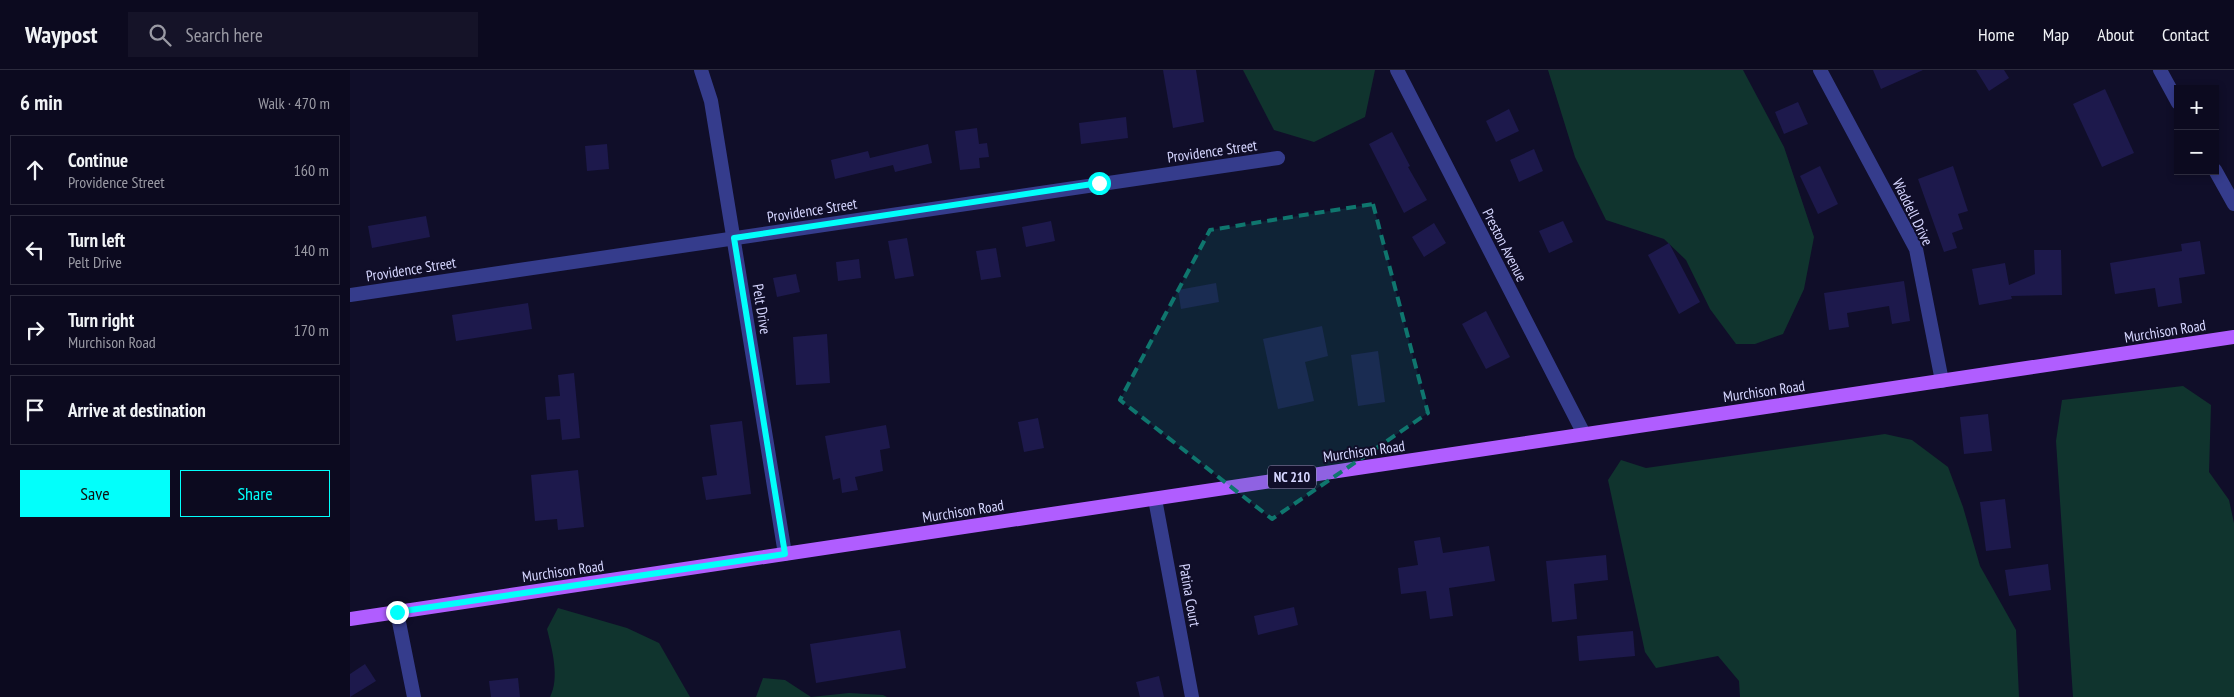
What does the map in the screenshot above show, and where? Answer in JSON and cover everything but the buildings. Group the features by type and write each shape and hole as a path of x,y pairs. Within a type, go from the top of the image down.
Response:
{"main road":[{"name":"Murchison Road","path":"350,619 2234,337"}],"street":[{"name":"Pelt Drive","path":"701,70 711,101 785,554"},
{"name":"Preston Avenue","path":"1398,70 1584,434"},
{"name":"Waddell Drive","path":"1820,70 1916,249 1942,381"},
{"path":"2160,70 2174,96"},
{"name":"Providence Street","path":"350,295 1278,158"},
{"path":"2218,175 2234,204"},
{"name":"Patina Court","path":"1155,499 1192,697"},
{"path":"397,612 414,697"}],"highlighted area":[{"path":"1373,204 1428,413 1272,519 1120,400 1210,230"}],"green space":[{"path":"1243,70 1375,70 1365,117 1314,142 1274,130"},
{"path":"1548,70 1743,70 1784,147 1814,237 1804,289 1783,334 1755,344 1736,344 1710,309 1686,260 1664,239 1606,220 1575,157"},
{"path":"2183,386 2211,405 2209,472 2229,500 2234,523 2234,697 2073,697 2056,441 2062,400"},
{"path":"1885,434 1912,440 1948,467 1963,507 1980,566 2016,630 2019,697 1740,697 1739,681 1718,656 1656,668 1645,652 1608,480 1621,460 1646,468"},
{"path":"558,608 627,628 659,643 690,697 550,697 555,672 547,629"},
{"path":"763,678 785,680 811,697 756,697"},
{"path":"849,693 883,695 887,697 811,697"}],"route":[{"path":"397,612 785,554 734,238 1099,183"}]}
